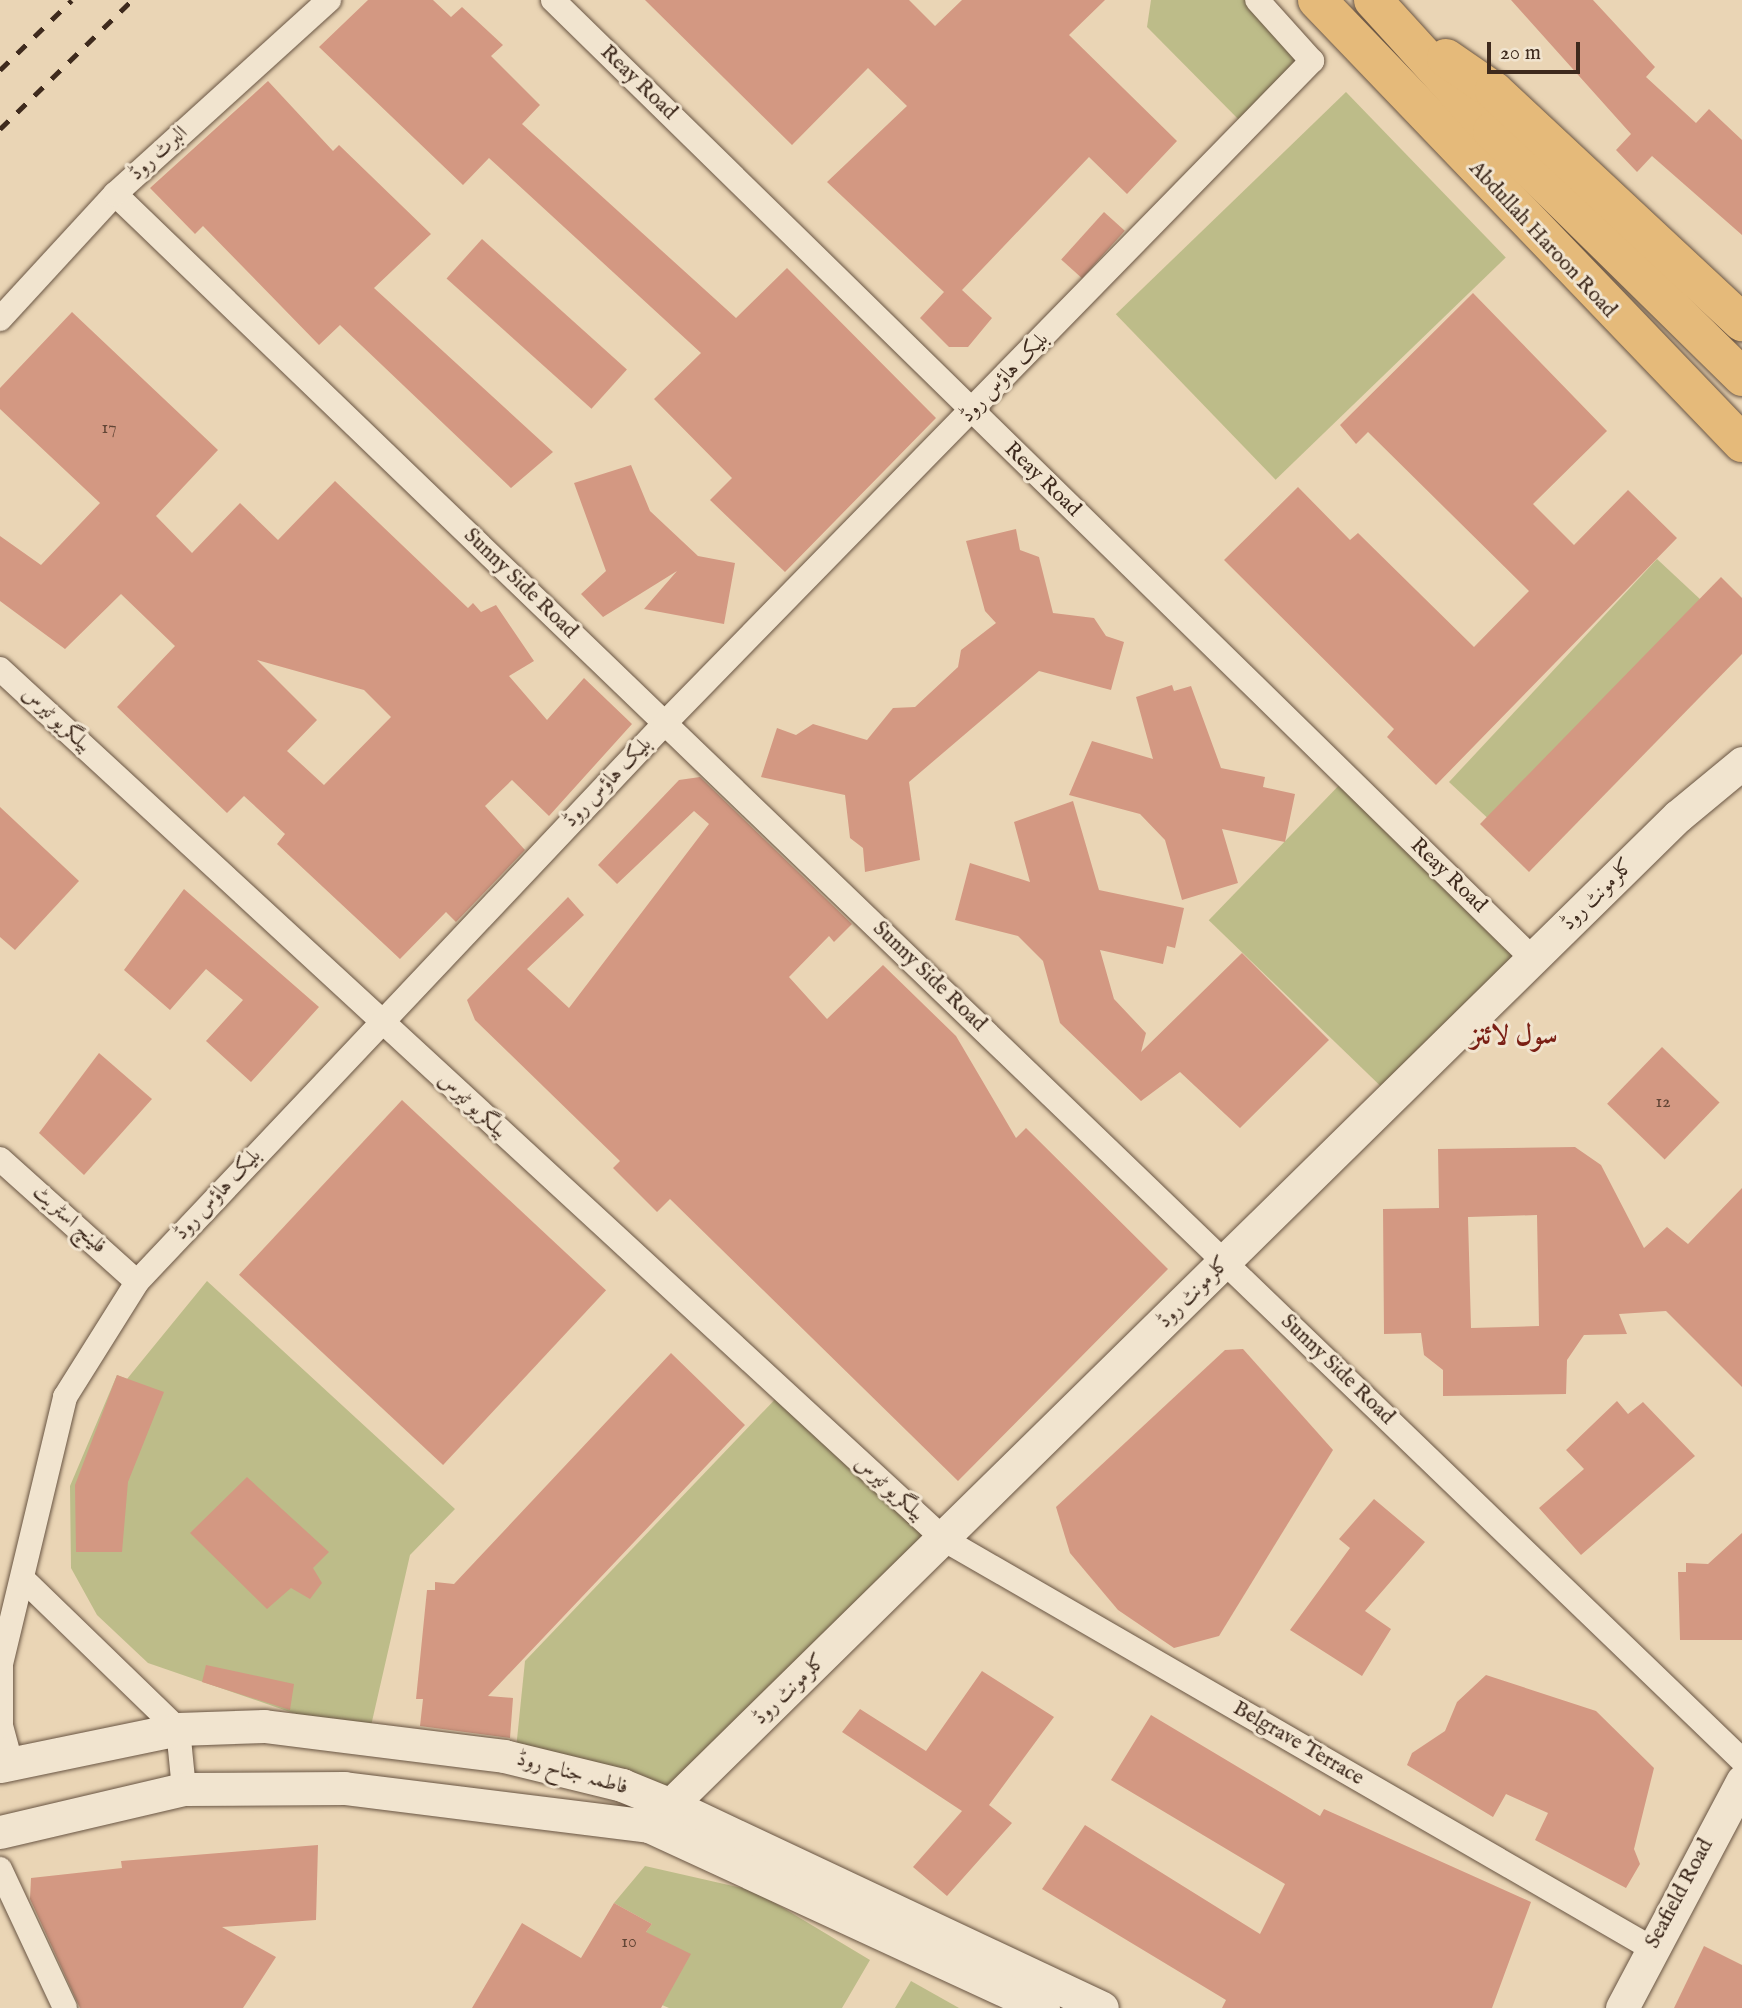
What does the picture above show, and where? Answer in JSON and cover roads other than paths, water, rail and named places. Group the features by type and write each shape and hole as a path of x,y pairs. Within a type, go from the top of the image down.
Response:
{"main road":[{"name":"Abdullah Haroon Road","path":"1317,0 1742,443"},
{"name":"Abdullah Haroon Road","path":"1383,11 1492,131 1742,377"},
{"path":"1383,11 1494,91 1742,322"},
{"name":"کلرمونٹ روڈ","path":"660,1815 945,1540 1533,959 1742,763"},
{"name":"فاطمہ جناح روڈ","path":"5,1764 178,1729 264,1726 504,1756 622,1785 660,1815 1043,2008"},
{"name":"Seafield Road","path":"1622,2008 1651,1948 1742,1781"},
{"name":"فاطمہ جناح روڈ","path":"0,1832 184,1789 344,1788 660,1815 1102,2008"}],"street":[{"name":"البرٹ روڈ","path":"0,319 115,194 329,0"},
{"name":"Reay Road","path":"553,0 1533,959"},
{"name":"بلیک ہاؤس روڈ","path":"5,1764 1,1726 1,1664 24,1580 65,1397 137,1282 665,723 972,412 1312,61 1257,0"},
{"name":"Sunny Side Road","path":"115,194 1742,1760"},
{"name":"بیلگریو ٹیرس","path":"0,669 945,1540"},
{"name":"فلینچ اسٹریٹ","path":"0,1159 137,1282"},
{"name":"Belgrave Terrace","path":"945,1540 1651,1948"},
{"path":"24,1580 178,1729 184,1789"},
{"path":"0,1869 65,2008"}],"railway":[{"path":"0,70 72,0"},
{"path":"0,129 132,0"}],"district":[{"name":"سول لائنز","path":"1514,1037"}]}
